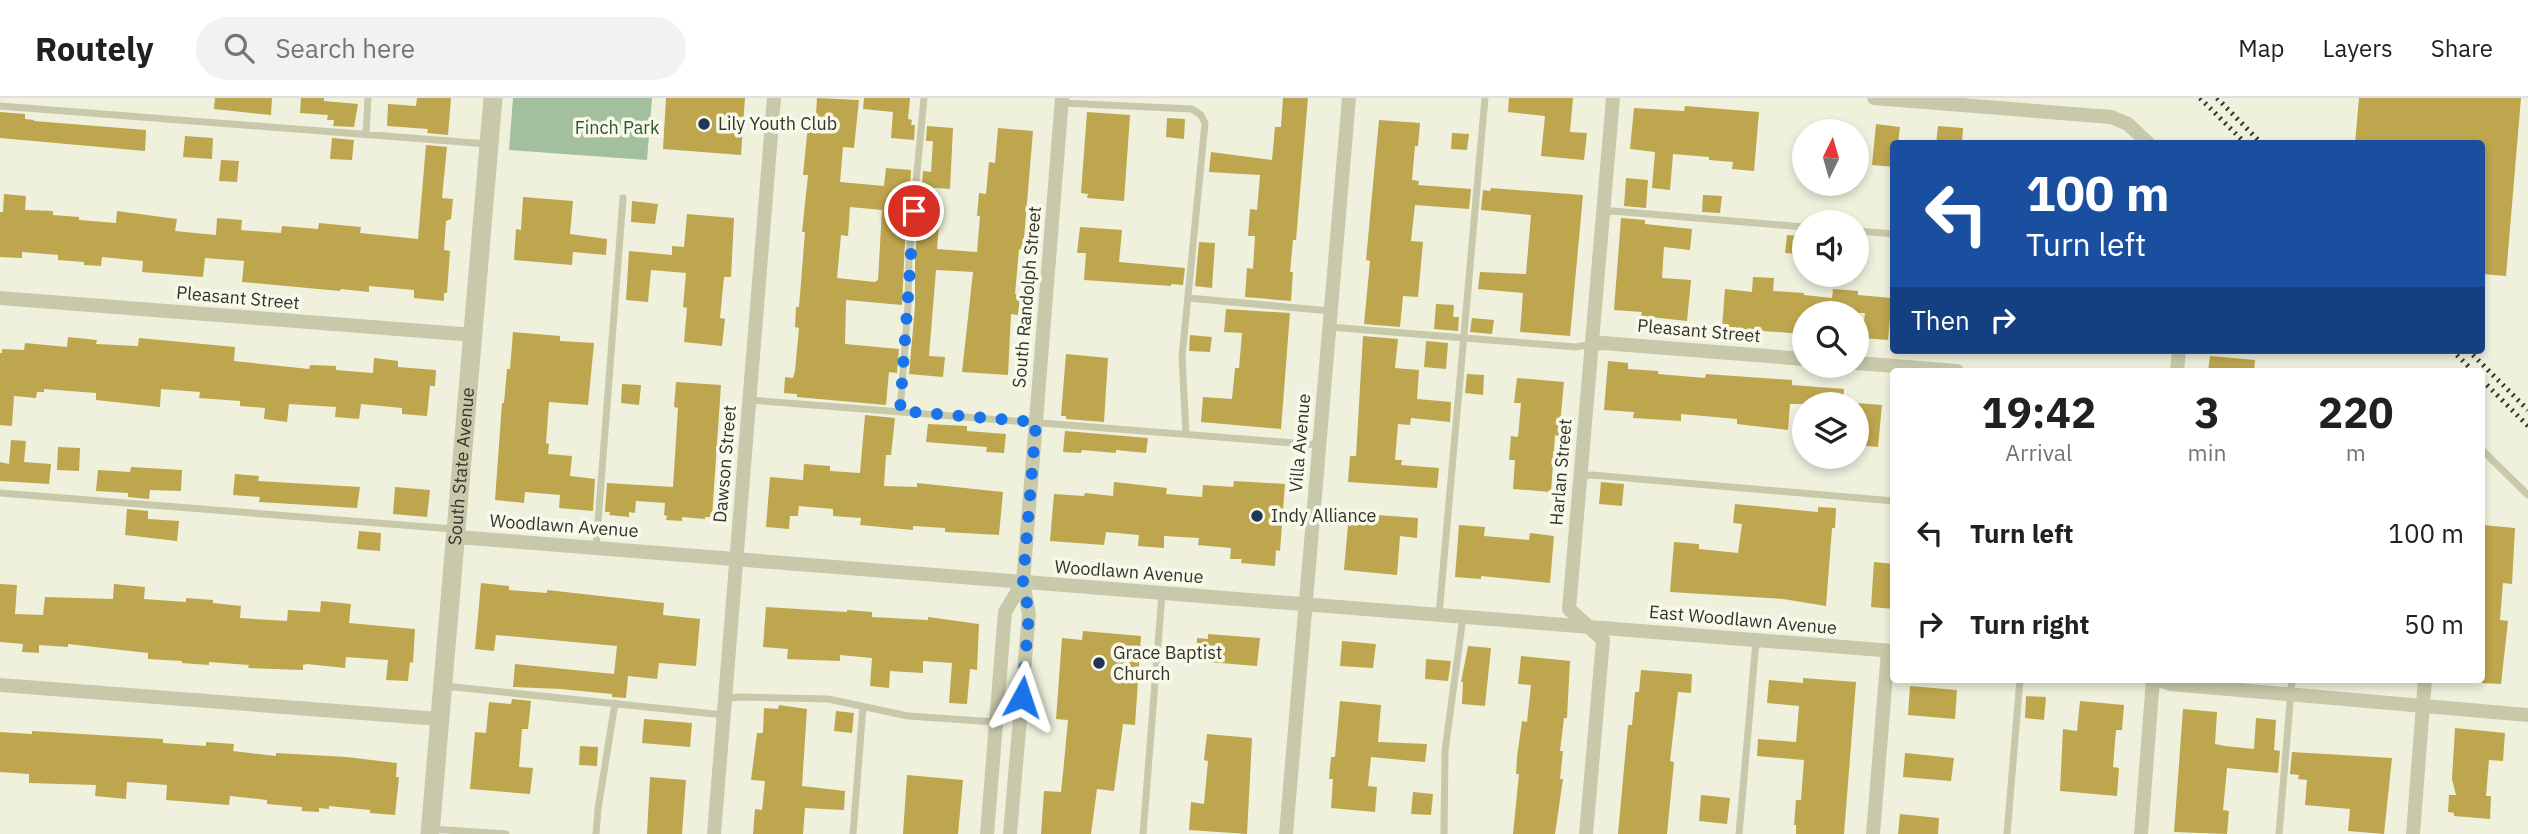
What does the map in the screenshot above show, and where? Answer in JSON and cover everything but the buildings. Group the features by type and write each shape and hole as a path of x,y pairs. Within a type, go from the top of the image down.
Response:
{"street":[{"name":"South State Avenue","path":"431,831 493,98"},
{"name":"Dawson Street","path":"714,834 774,98"},
{"name":"Villa Avenue","path":"1286,834 1349,98"},
{"name":"Harlan Street","path":"1586,834 1603,640 1569,609 1613,98"},
{"path":"1874,98 2111,117 2128,124 2145,140"},
{"name":"South Randolph Street","path":"1010,834 1029,614 1023,582 1062,101"},
{"name":"Pleasant Street","path":"0,298 474,335"},
{"name":"Pleasant Street","path":"1592,344 1792,358"},
{"path":"1869,364 1919,368"},
{"name":"Woodlawn Avenue","path":"458,533 596,548 1306,606 1588,626"},
{"path":"987,834 1005,612 1023,582"},
{"name":"East Woodlawn Avenue","path":"1588,626 1890,651"},
{"path":"1873,834 1890,661"},
{"path":"2141,834 2155,683"},
{"path":"2167,683 2528,715"},
{"path":"2413,834 2425,683"},
{"path":"0,685 440,719"}],"lane":[{"path":"366,133 368,98"},
{"path":"900,411 909,256 924,98"},
{"path":"1439,615 1485,98"},
{"path":"1062,101 1192,109 1201,115 1205,122 1182,357 1186,434"},
{"path":"0,106 490,144"},
{"path":"596,548 623,198"},
{"path":"1603,213 1613,211 1792,226"},
{"path":"1869,232 1890,234"},
{"path":"1188,298 1331,311"},
{"path":"1329,327 1576,347 1592,344"},
{"path":"749,400 1319,445"},
{"path":"2485,453 2528,495"},
{"path":"1580,476 1890,501"},
{"path":"0,493 458,533"},
{"path":"1143,834 1162,593"},
{"path":"1444,834 1445,751 1463,617"},
{"path":"1739,834 1756,640"},
{"path":"2007,834 2020,683"},
{"path":"2279,834 2292,683"},
{"path":"443,686 723,715"},
{"path":"725,699 737,696 828,699 908,716 996,722"},
{"path":"596,834 597,809 615,702"},
{"path":"853,834 863,707"},
{"path":"431,831 506,834"}],"green space":[{"name":"Finch Park","path":"513,98 652,98 647,160 509,150"}],"railway":[{"path":"2200,98 2242,140"},
{"path":"2217,98 2258,140"},
{"path":"2456,354 2470,368"},
{"path":"2472,354 2528,410"},
{"path":"2485,383 2528,426"}],"place":[{"name":"Lily Youth Club","path":"704,124"},
{"name":"Indy Alliance","path":"1257,516"},
{"name":"Grace Baptist Church","path":"1099,663"}],"route":[{"path":"914,211 900,411 1036,422 1023,582 1029,614 1022,697"}]}
